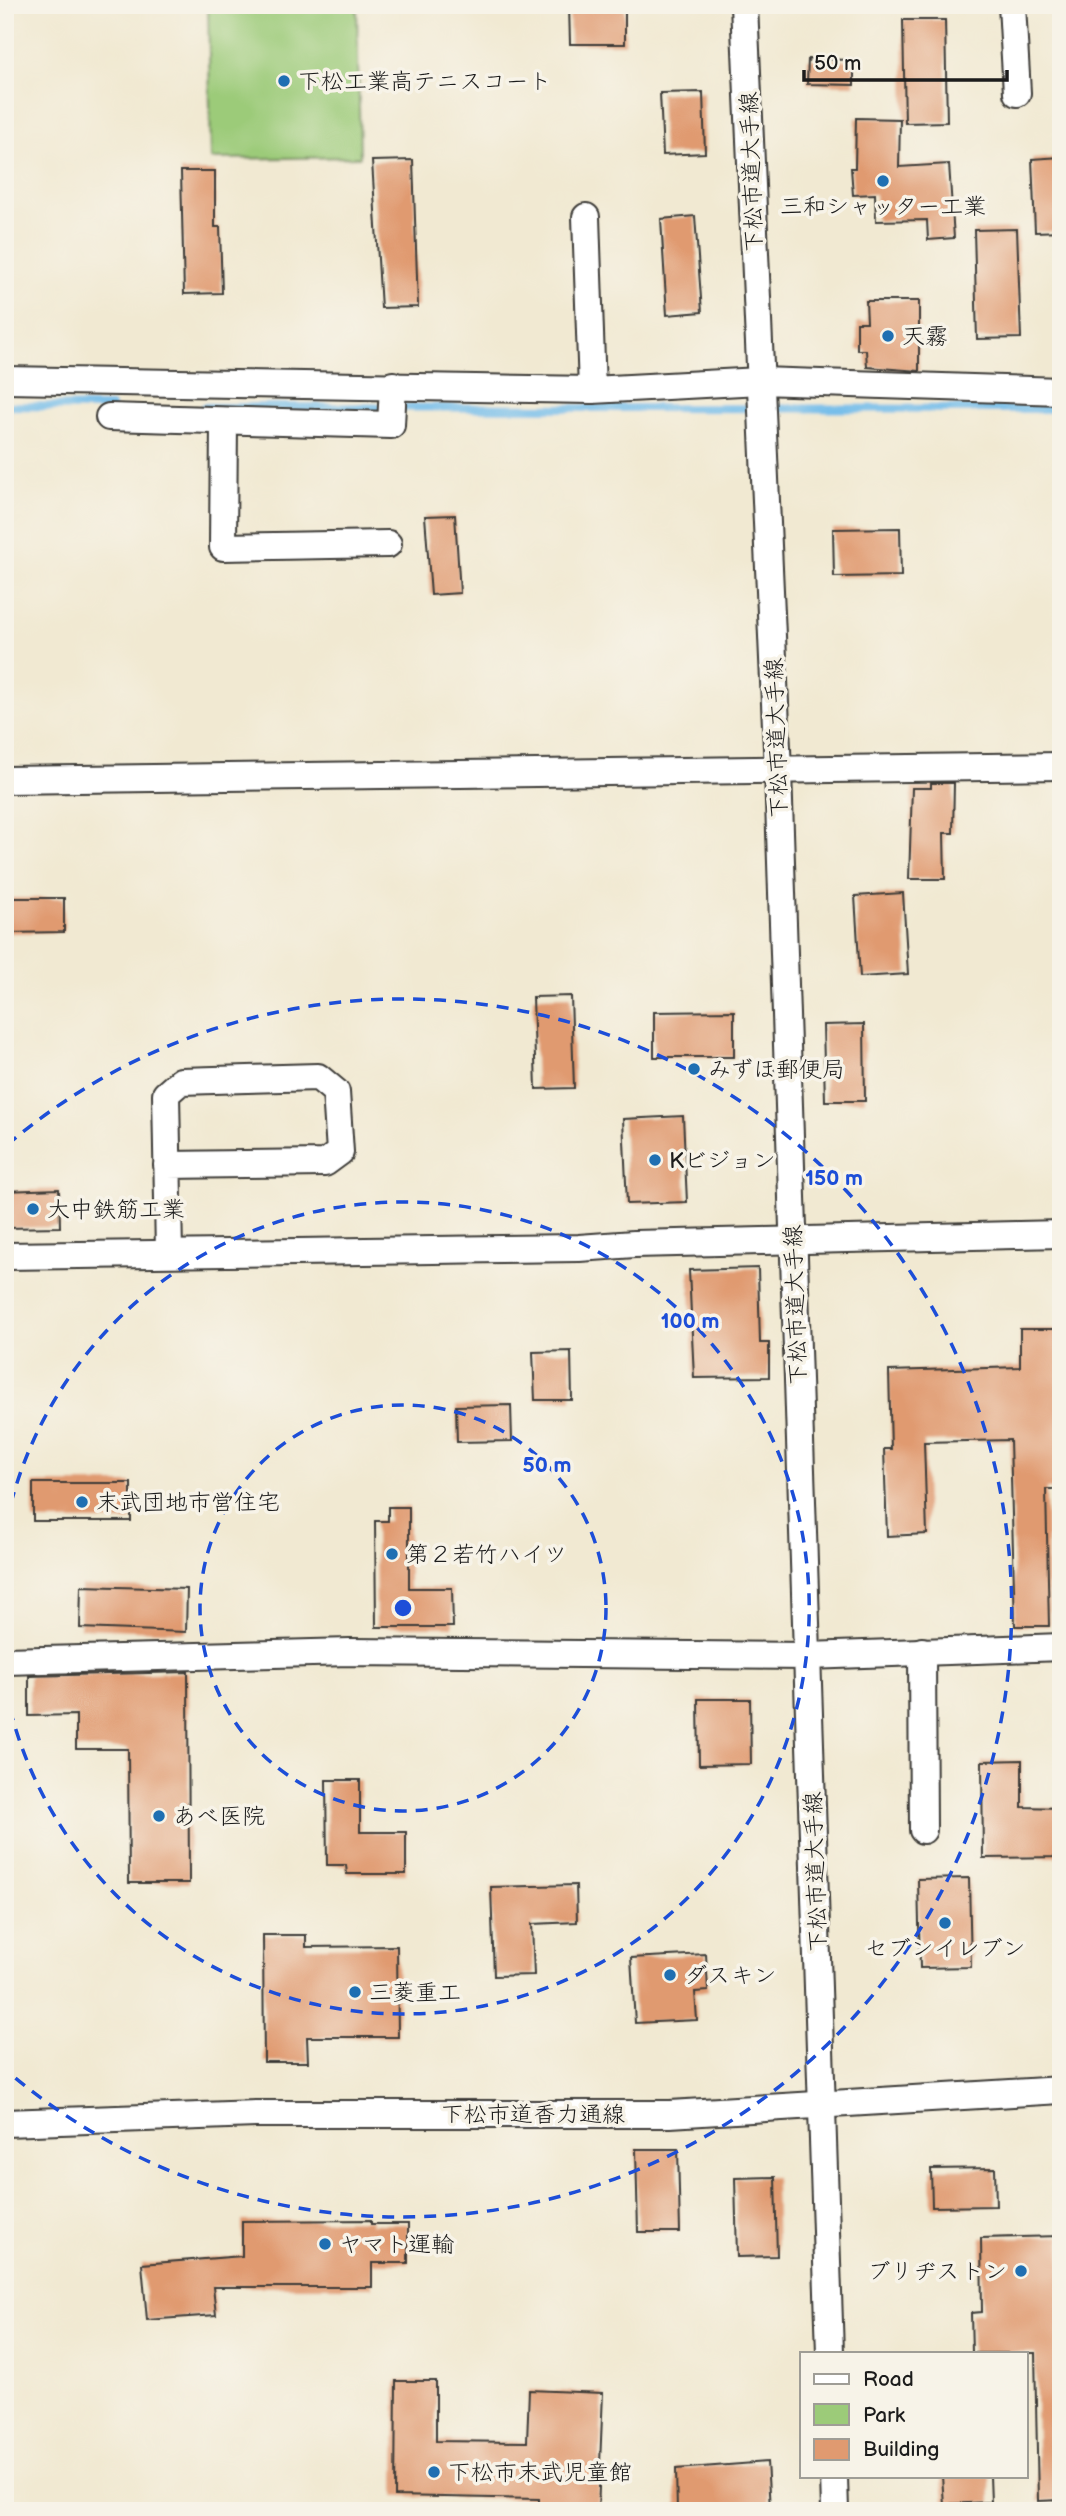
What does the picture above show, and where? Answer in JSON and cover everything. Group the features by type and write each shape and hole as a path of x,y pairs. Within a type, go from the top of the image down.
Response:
{"street":[{"name":"下松市道大手線","path":"744,5 778,771 830,2352"},
{"path":"1012,5 1017,93"},
{"path":"586,216 592,390"},
{"path":"5,380 592,390 760,381 1061,391"},
{"path":"108,417 391,425 393,385"},
{"path":"224,422 223,547 388,544"},
{"path":"5,780 1061,766"},
{"path":"167,1165 325,1163 340,1152 336,1092 318,1077 181,1080 166,1094 167,1165 169,1253"},
{"path":"5,1256 579,1248 634,1244 1061,1234"},
{"path":"5,1661 350,1652 808,1656 1061,1647"},
{"path":"922,1651 923,1830"},
{"name":"下松市道香力通線","path":"5,2123 256,2114 670,2114 1061,2090"},
{"path":"834,2478 835,2511"}],"green space":[{"name":"下松工業高テニスコート","path":"208,5 357,5 360,157 211,159"}],"building":[{"path":"569,5 625,5 625,44 570,44"},
{"path":"903,20 945,20 947,122 905,123"},
{"path":"808,59 854,60 854,85 807,84"},
{"path":"703,92 705,153 663,155 660,93"},
{"path":"856,118 900,119 899,167 949,164 954,238 928,240 927,220 876,221 875,194 853,195 851,168 855,168"},
{"path":"1061,157 1061,231 1035,232 1032,159"},
{"path":"413,160 418,307 381,308 372,161"},
{"path":"181,171 215,171 215,227 220,227 222,293 184,294"},
{"path":"695,216 702,312 667,315 661,219"},
{"path":"1017,229 1021,338 977,339 974,230"},
{"name":"天霧","path":"866,301 919,301 919,371 867,367 866,350 857,350 857,322 867,322"},
{"path":"455,515 460,593 431,595 425,516"},
{"path":"900,528 901,576 834,577 833,529"},
{"path":"931,783 954,783 953,833 944,833 945,879 909,879 912,788 931,788"},
{"path":"903,893 908,974 860,977 855,896"},
{"path":"5,898 64,898 64,932 5,933"},
{"path":"571,996 574,1088 536,1089 533,997"},
{"path":"734,1011 734,1057 654,1057 654,1012"},
{"path":"864,1024 865,1101 825,1101 823,1025"},
{"name":"Kビジョン","path":"683,1116 687,1202 627,1204 623,1119"},
{"name":"大中鉄筋工業","path":"59,1189 60,1227 5,1228 5,1191"},
{"path":"758,1268 760,1343 769,1343 769,1377 694,1378 689,1270"},
{"path":"1020,1329 1061,1329 1061,1489 1046,1489 1049,1626 1015,1626 1010,1440 924,1442 927,1534 887,1536 884,1449 891,1449 889,1371 1020,1367"},
{"path":"571,1351 572,1400 535,1400 533,1352"},
{"path":"511,1405 512,1441 457,1442 456,1406"},
{"name":"末武団地市営住宅","path":"33,1483 131,1483 131,1521 33,1521"},
{"name":"第２若竹ハイツ","path":"388,1507 409,1507 409,1588 452,1588 453,1627 376,1627 375,1521 388,1521"},
{"path":"81,1586 187,1589 186,1632 80,1628"},
{"name":"あべ医院","path":"188,1672 189,1883 129,1883 128,1749 76,1749 76,1715 29,1716 29,1676"},
{"path":"698,1699 750,1699 751,1764 699,1765"},
{"path":"1022,1760 1022,1807 1061,1808 1061,1857 983,1858 982,1761"},
{"path":"326,1780 360,1780 360,1832 406,1832 406,1874 347,1874 346,1865 327,1865"},
{"name":"セブンイレブン","path":"969,1878 971,1967 920,1968 918,1879"},
{"path":"576,1885 577,1922 532,1924 534,1975 494,1976 491,1887"},
{"path":"263,1935 306,1935 306,1947 397,1946 398,2037 307,2037 308,2062 264,2062"},
{"name":"ダスキン","path":"706,1954 708,1991 695,1992 697,2020 635,2023 631,1958"},
{"path":"636,2149 678,2149 680,2232 638,2232"},
{"path":"995,2168 996,2206 932,2207 931,2169"},
{"path":"775,2177 777,2256 737,2257 735,2178"},
{"name":"ヤマト運輸","path":"371,2220 371,2224 408,2224 408,2263 372,2263 372,2287 213,2287 216,2315 147,2320 142,2264 242,2256 242,2221"},
{"path":"1061,2236 1061,2500 1038,2501 1035,2353 972,2352 971,2313 982,2312 981,2238"},
{"path":"396,2381 436,2381 436,2441 527,2442 529,2390 603,2393 598,2511 539,2511 539,2499 395,2496"},
{"path":"767,2462 770,2508 677,2511 676,2469"},
{"path":"942,2478 990,2478 991,2502 944,2504"}],"waterway":[{"path":"5,406 111,407"},
{"path":"204,407 1061,409"}],"place":[{"name":"下松工業高テニスコート","path":"284,81"},
{"name":"三和シャッター工業","path":"883,181"},
{"name":"天霧","path":"888,336"},
{"name":"みずほ郵便局","path":"694,1069"},
{"name":"Kビジョン","path":"655,1160"},
{"name":"大中鉄筋工業","path":"33,1209"},
{"name":"末武団地市営住宅","path":"82,1502"},
{"name":"第２若竹ハイツ","path":"392,1554"},
{"name":"あべ医院","path":"159,1816"},
{"name":"セブンイレブン","path":"945,1923"},
{"name":"ダスキン","path":"670,1975"},
{"name":"三菱重工","path":"355,1992"},
{"name":"ヤマト運輸","path":"325,2244"},
{"name":"ブリヂストン","path":"1021,2271"},
{"name":"下松市末武児童館","path":"434,2472"}]}
